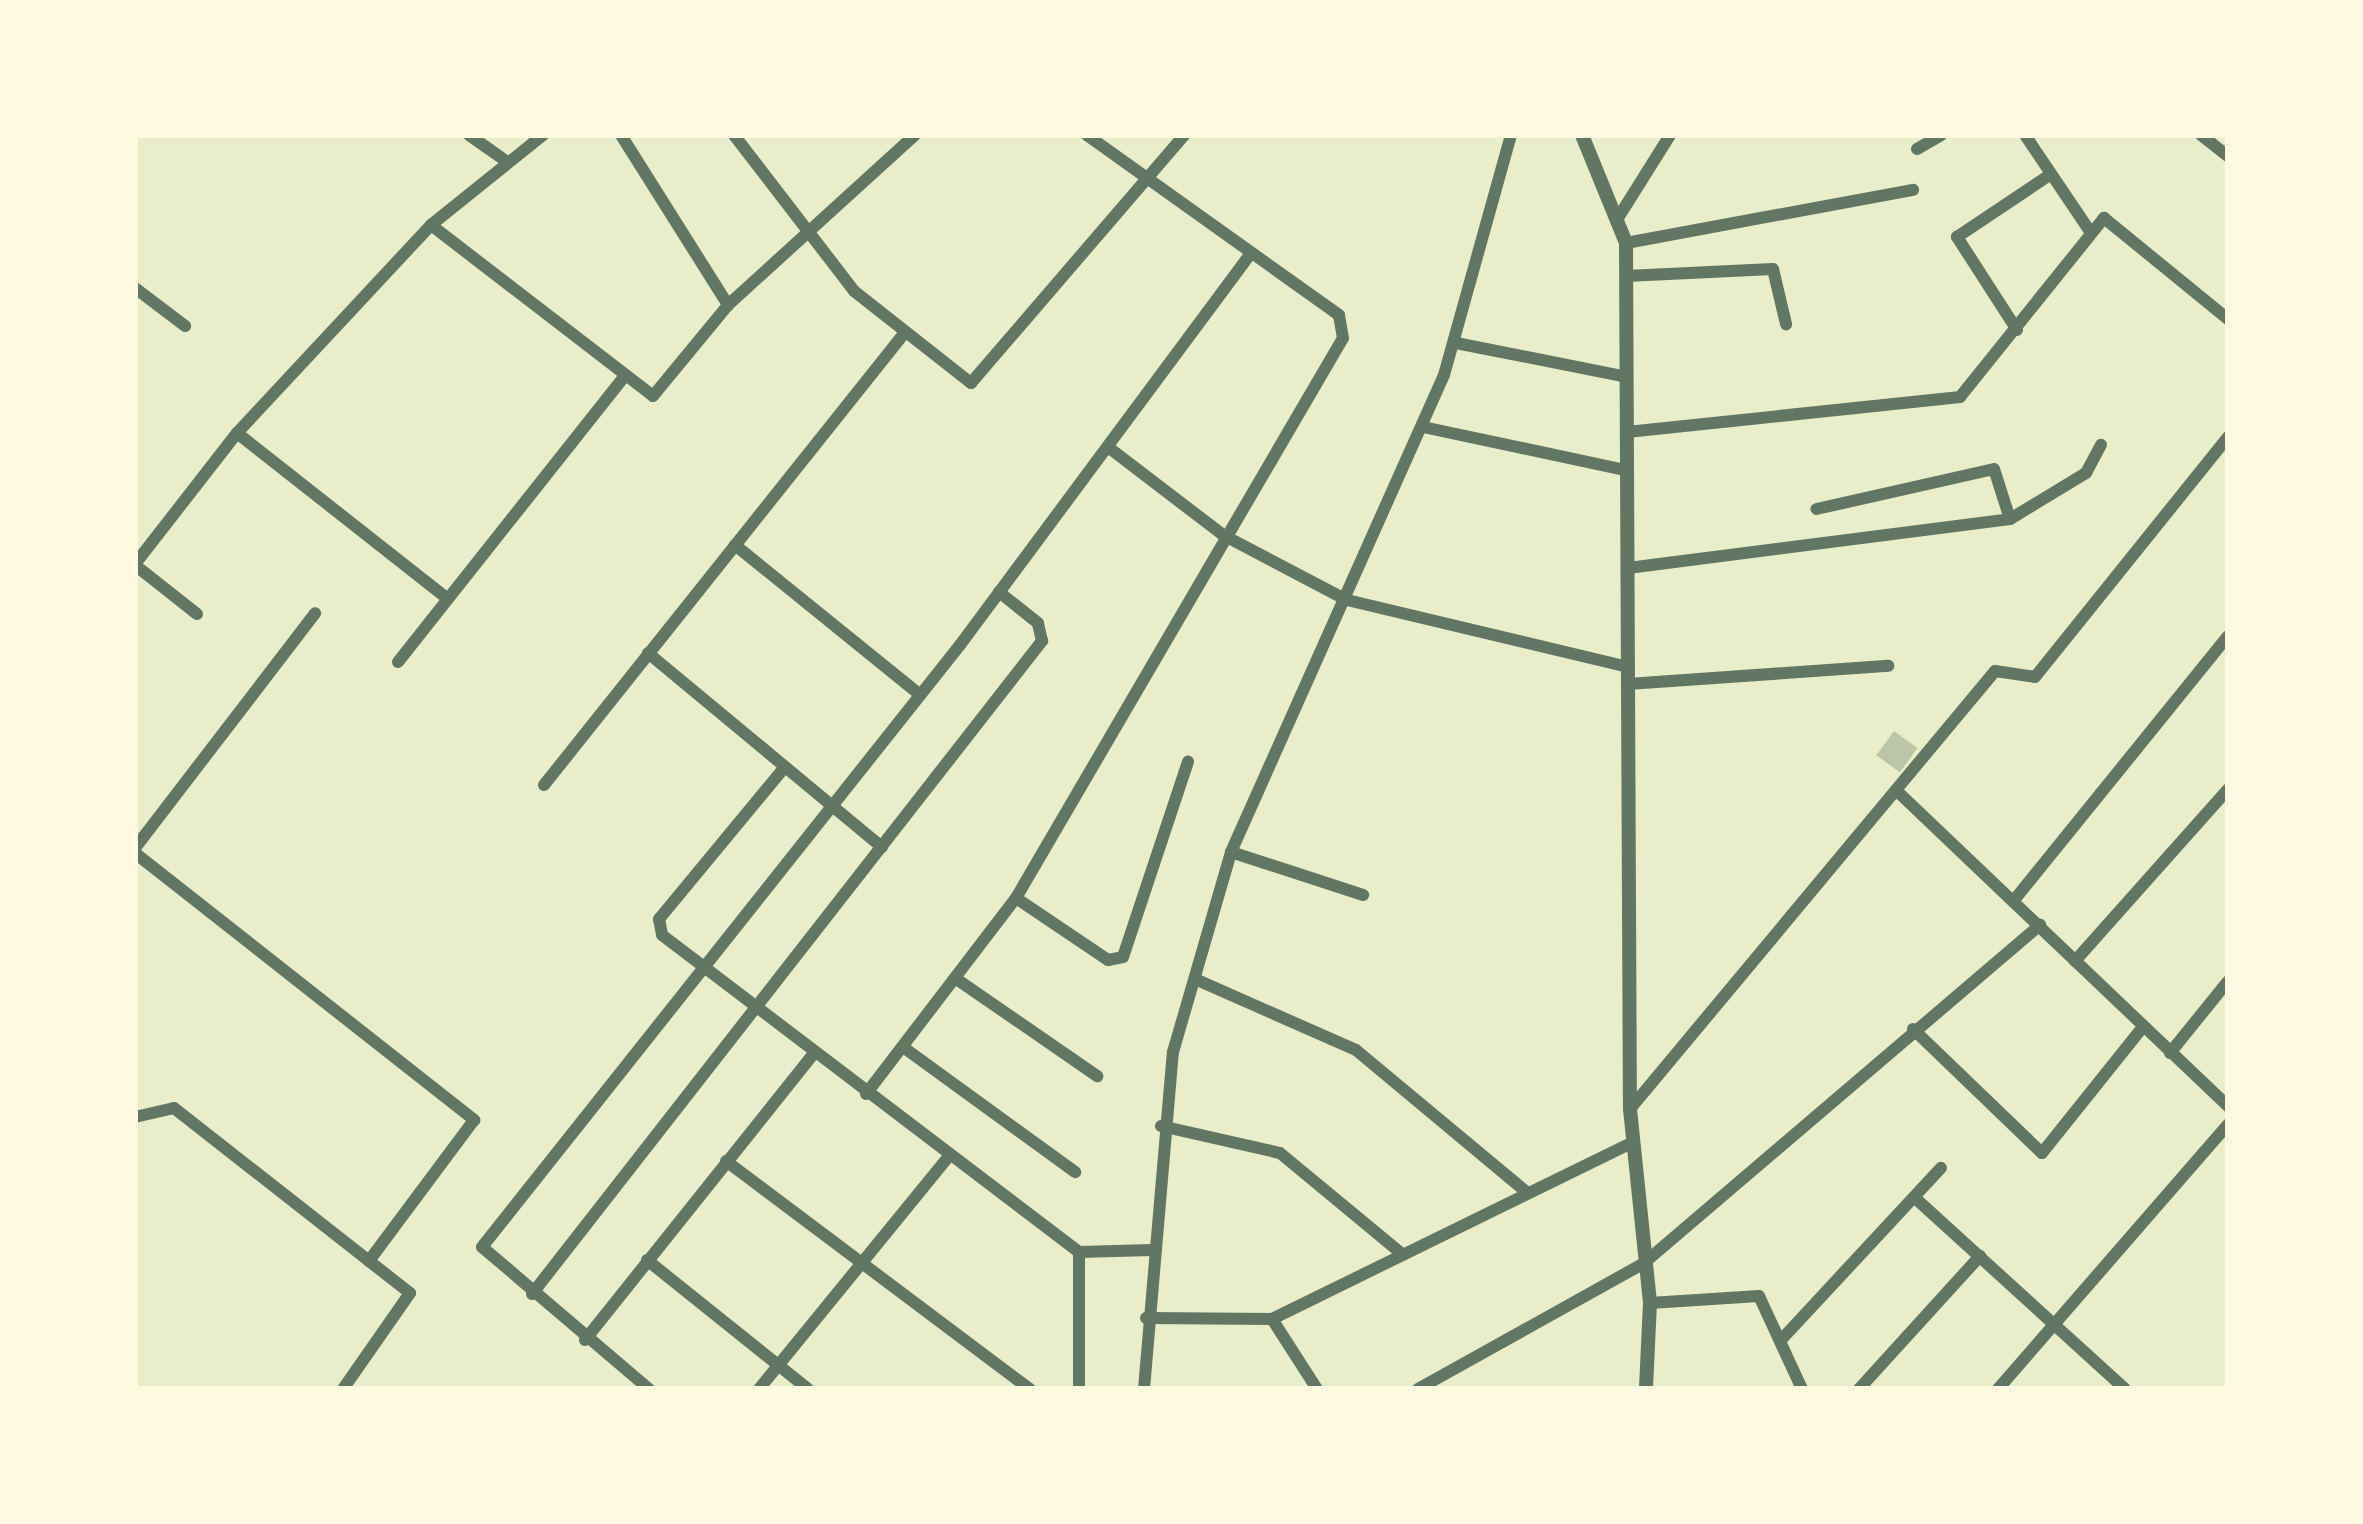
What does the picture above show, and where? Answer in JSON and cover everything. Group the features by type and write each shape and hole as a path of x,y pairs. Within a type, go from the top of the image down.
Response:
{"street":[{"path":"469,135 503,159"},
{"path":"197,614 135,565 237,433 431,225 503,159 543,135"},
{"path":"621,135 728,304"},
{"path":"734,135 809,242 902,336 962,382 980,381 1184,135"},
{"path":"431,225 653,396 728,304 809,242 915,135"},
{"path":"866,1094 1016,898 1345,329 1251,253 1087,135"},
{"path":"1144,1389 1161,1126 1231,852 1347,600 1456,343 1511,135"},
{"path":"1582,135 1626,243 1630,1109 1650,1303 1649,1387"},
{"path":"1618,218 1670,135"},
{"path":"1917,149 1941,135"},
{"path":"2025,135 2091,233"},
{"path":"2201,135 2228,156"},
{"path":"2017,330 1957,237 2050,174"},
{"path":"1626,243 1913,190"},
{"path":"1627,432 1960,397 2091,233 2110,219 2228,319"},
{"path":"649,1389 585,1340 482,1247 920,695 1251,253"},
{"path":"1627,276 1773,269 1786,325"},
{"path":"135,289 185,326"},
{"path":"544,785 902,336"},
{"path":"1456,343 1627,377"},
{"path":"398,662 625,376"},
{"path":"1423,427 1625,470"},
{"path":"237,433 448,599"},
{"path":"1630,1109 1995,670 2035,677 2228,437"},
{"path":"1628,568 2010,519 2086,473 2101,446"},
{"path":"1108,447 1223,535 1347,600 1628,667"},
{"path":"1816,509 1994,469 2010,519"},
{"path":"735,545 920,695"},
{"path":"532,1294 1042,641 1038,623 998,592"},
{"path":"315,613 135,851 474,1120 369,1261"},
{"path":"2015,899 2228,636"},
{"path":"647,653 883,847"},
{"path":"1628,684 1888,666"},
{"path":"1016,898 1108,960 1123,958 1188,762"},
{"path":"784,768 658,919 704,968 757,1010 1079,1252 1152,1250"},
{"path":"2075,961 2228,789"},
{"path":"1898,792 2228,1106"},
{"path":"1231,852 1363,896"},
{"path":"1418,1389 1644,1263 2040,925"},
{"path":"956,978 1097,1076"},
{"path":"1195,979 1356,1050 1525,1191"},
{"path":"2170,1053 2228,981"},
{"path":"1913,1029 2042,1154 2143,1027"},
{"path":"902,1047 1075,1172"},
{"path":"585,1340 813,1054"},
{"path":"135,1117 174,1108 412,1298 343,1389"},
{"path":"1998,1389 2228,1124"},
{"path":"1161,1126 1280,1153 1401,1253"},
{"path":"1147,1318 1272,1319 1525,1191 1632,1144"},
{"path":"759,1389 949,1156"},
{"path":"726,1161 1030,1389"},
{"path":"1781,1340 1940,1168"},
{"path":"1914,1197 2125,1389"},
{"path":"1079,1252 1079,1389"},
{"path":"1858,1389 1980,1256"},
{"path":"647,1260 808,1389"},
{"path":"1650,1303 1751,1293 1781,1340 1802,1389"},
{"path":"1272,1319 1317,1389"}],"building":[{"path":"1894,731 1917,748 1900,772 1876,755"}]}
